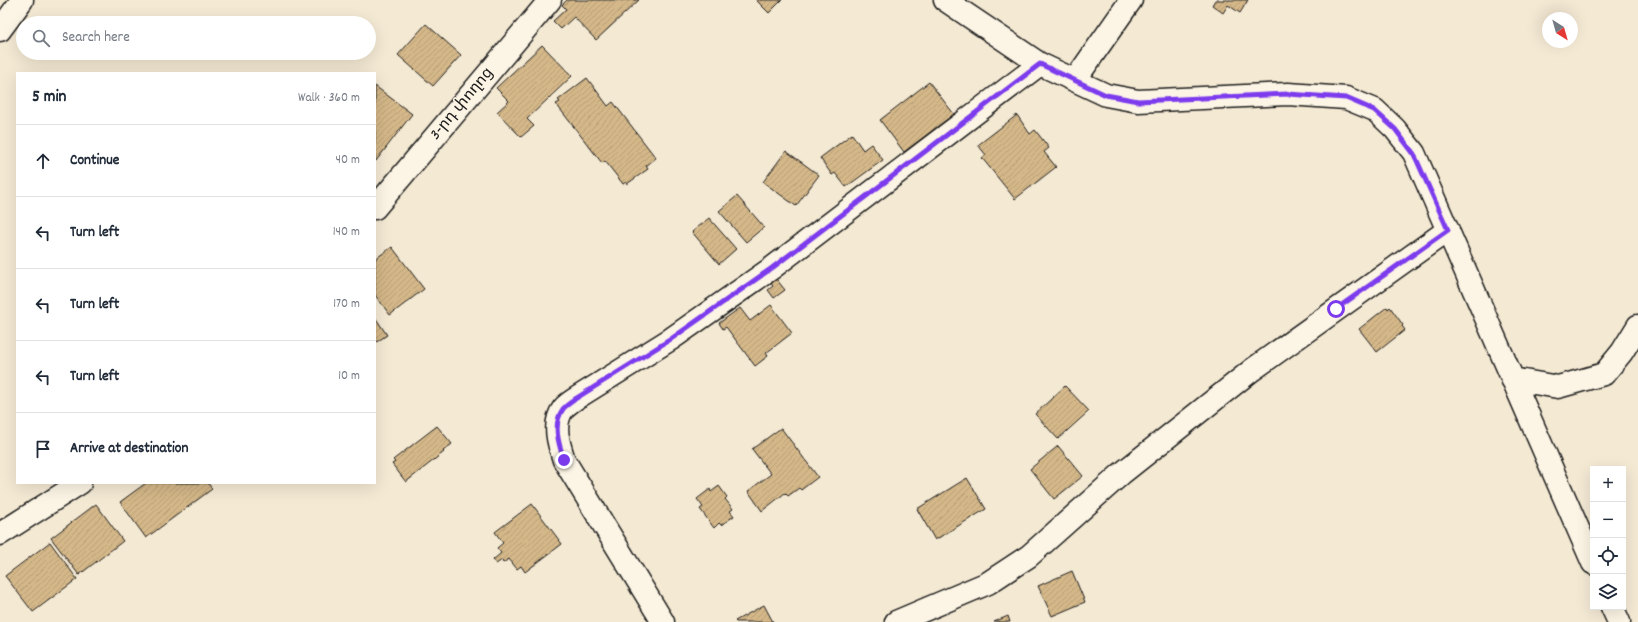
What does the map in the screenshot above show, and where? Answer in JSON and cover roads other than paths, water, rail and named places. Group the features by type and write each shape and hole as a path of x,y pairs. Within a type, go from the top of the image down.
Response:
{"street":[{"path":"0,30 22,0"},
{"name":"3-րդ փողոց","path":"376,207 550,0"},
{"path":"945,0 1040,64 1106,95 1138,101 1288,94 1346,98 1374,110 1395,129 1414,154 1590,556"},
{"path":"1075,80 1131,0"},
{"path":"663,622 564,460 558,443 557,432 558,420 563,409 575,399 671,339 772,268 1040,64"},
{"path":"896,622 988,583 1029,556 1121,474 1252,370 1448,230"},
{"path":"1512,379 1558,388 1604,374 1622,352 1638,326"},
{"path":"0,534 78,484"},
{"path":"1613,610 1619,622"}]}
